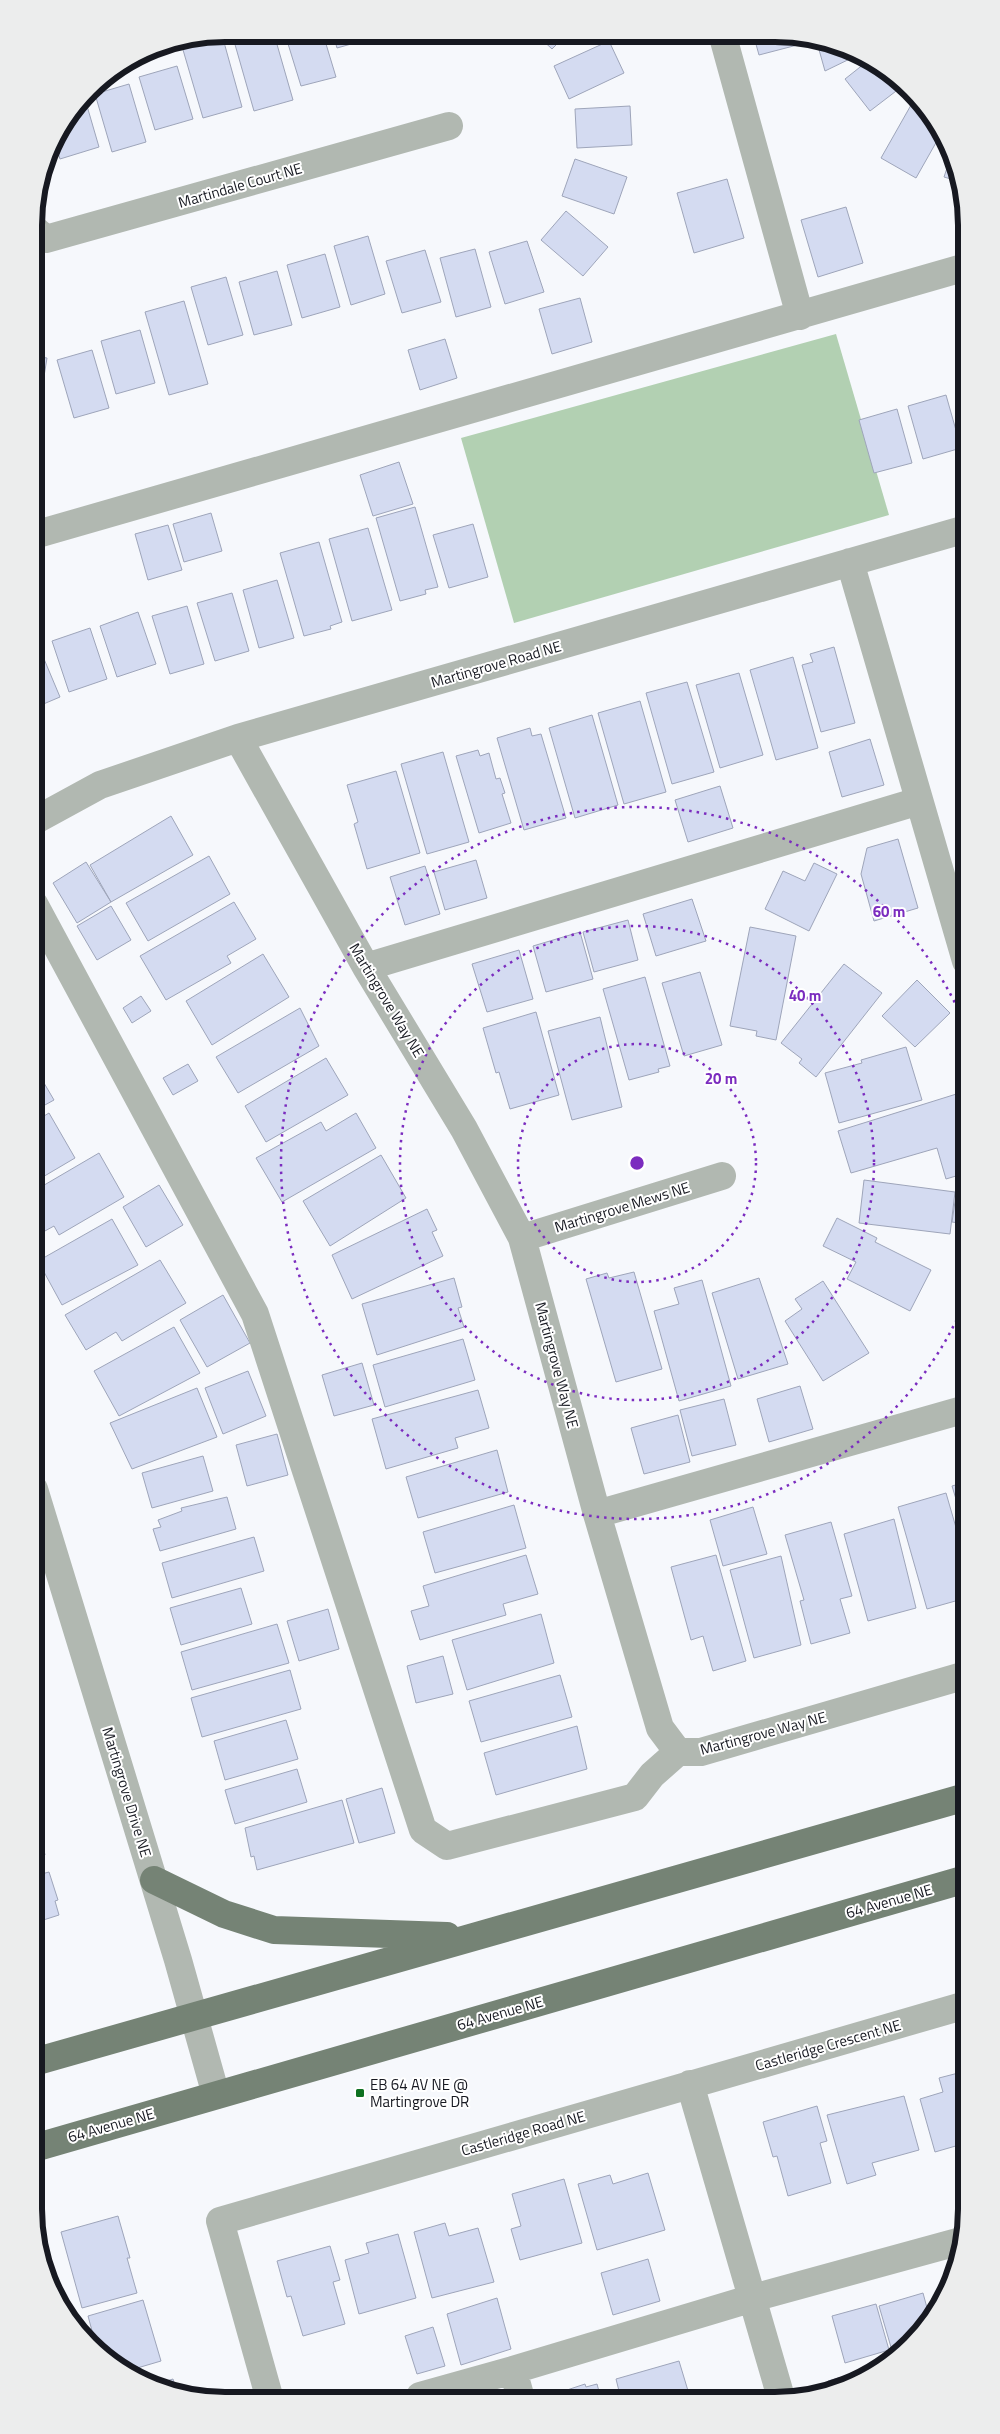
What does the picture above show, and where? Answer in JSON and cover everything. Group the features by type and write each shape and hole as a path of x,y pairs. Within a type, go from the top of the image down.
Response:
{"main road":[{"path":"42,2060 958,1798"},
{"path":"154,1880 224,1914 274,1930 474,1937"},
{"name":"64 Avenue NE","path":"42,2146 958,1881"}],"street":[{"path":"725,42 800,316"},
{"name":"Martindale Court NE","path":"42,236 46,239 449,126"},
{"path":"42,533 958,269"},
{"name":"Martingrove Road NE","path":"42,817 100,785 238,738 958,531"},
{"path":"850,562 958,933"},
{"name":"Martingrove Way NE","path":"238,738 366,967 464,1129 522,1238 597,1514 660,1728 678,1752 701,1752 958,1677"},
{"path":"366,967 920,801"},
{"path":"42,919 256,1314 423,1830 447,1846 635,1797 652,1775 678,1752"},
{"name":"Martingrove Mews NE","path":"522,1238 722,1176"},
{"path":"597,1514 958,1411"},
{"name":"Martingrove Drive NE","path":"42,1515 154,1880 216,2095"},
{"name":"Castleridge Crescent NE","path":"690,2084 958,2008"},
{"path":"690,2084 779,2392"},
{"name":"Castleridge Road NE","path":"269,2392 220,2221 690,2084"},
{"path":"450,2392 517,2383 753,2298 954,2243"}],"green space":[{"path":"836,334 889,515 514,623 461,438"}],"building":[{"path":"224,42 242,107 203,118 182,48"},
{"path":"234,42 276,42 293,100 254,111"},
{"path":"287,42 325,42 336,77 301,86"},
{"path":"335,42 358,42 337,48"},
{"path":"544,42 559,42 552,49"},
{"path":"609,42 624,73 569,99 554,66"},
{"path":"755,42 800,44 759,55"},
{"path":"819,48 850,59 825,71"},
{"path":"863,65 886,80 897,90 870,111 845,79"},
{"path":"177,66 193,119 155,130 139,77"},
{"path":"129,84 146,142 112,152 96,96 100,93"},
{"path":"911,104 927,124 937,141 916,178 881,158"},
{"path":"87,106 99,147 60,159 58,152 61,145 73,124"},
{"path":"630,106 632,145 577,148 575,109"},
{"path":"575,159 627,177 614,214 562,196"},
{"path":"948,166 951,179 944,177"},
{"path":"727,179 744,238 694,253 677,193"},
{"path":"846,207 863,263 818,277 801,220"},
{"path":"566,211 608,247 583,276 541,240"},
{"path":"368,236 385,294 351,305 334,246"},
{"path":"527,241 544,292 505,304 489,252"},
{"path":"475,249 491,307 456,317 440,258"},
{"path":"425,250 441,302 402,313 386,261"},
{"path":"325,254 340,307 302,318 287,265"},
{"path":"277,271 292,325 254,335 239,282"},
{"path":"226,277 243,335 208,345 191,287"},
{"path":"580,298 592,342 552,354 539,309"},
{"path":"184,301 208,384 169,395 145,312"},
{"path":"140,330 155,383 116,394 101,341"},
{"path":"445,339 457,378 420,390 408,350"},
{"path":"92,350 109,408 74,418 57,360"},
{"path":"42,357 47,358 42,389"},
{"path":"946,395 958,437 958,449 923,459 908,406"},
{"path":"897,409 912,463 874,473 859,420"},
{"path":"399,462 413,504 373,516 360,475"},
{"path":"415,507 438,587 425,590 426,594 400,601 376,518"},
{"path":"211,513 222,551 184,562 173,524"},
{"path":"473,524 488,577 449,588 433,535"},
{"path":"168,525 182,570 148,580 135,534"},
{"path":"368,528 392,610 352,621 329,539"},
{"path":"319,542 342,622 330,626 331,629 304,636 280,553"},
{"path":"277,580 294,638 259,648 243,590"},
{"path":"232,593 249,651 215,661 197,603"},
{"path":"187,606 204,664 170,674 152,616"},
{"path":"138,612 156,664 117,677 100,626"},
{"path":"90,628 107,679 69,692 52,641"},
{"path":"834,647 855,723 821,732 802,665 813,662 810,654"},
{"path":"42,654 60,697 42,705"},
{"path":"793,657 818,748 776,760 750,670"},
{"path":"739,673 763,755 720,768 696,685"},
{"path":"687,682 714,772 672,784 646,693"},
{"path":"640,701 666,792 624,804 598,713"},
{"path":"592,715 618,805 575,818 549,728"},
{"path":"530,728 532,736 541,734 566,818 524,830 497,738"},
{"path":"870,739 884,785 842,797 829,752"},
{"path":"478,750 480,756 489,753 496,779 500,778 505,793 502,794 511,823 479,833 456,756"},
{"path":"443,752 469,842 427,854 401,764"},
{"path":"396,771 420,853 367,869 354,824 358,822 347,785"},
{"path":"720,786 733,828 688,842 675,800"},
{"path":"171,816 193,855 111,902 90,865"},
{"path":"898,839 918,908 874,921 861,874 867,848"},
{"path":"209,856 230,894 148,941 126,903"},
{"path":"476,860 487,898 445,910 434,872"},
{"path":"86,862 111,902 77,923 53,883"},
{"path":"814,863 837,874 809,931 765,909 783,871 805,881"},
{"path":"425,866 440,914 405,925 390,877"},
{"path":"692,899 706,941 656,956 643,914"},
{"path":"234,902 256,939 227,956 231,963 166,1000 140,956"},
{"path":"111,906 131,940 97,960 77,926"},
{"path":"628,920 638,960 594,972 583,932"},
{"path":"750,927 796,936 776,1040 756,1036 757,1031 730,1026"},
{"path":"580,932 593,979 546,992 533,946"},
{"path":"519,950 533,999 487,1012 472,964"},
{"path":"263,954 289,997 212,1045 186,1001"},
{"path":"844,964 882,993 816,1077 799,1063 802,1059 781,1043"},
{"path":"700,972 722,1045 684,1056 662,983"},
{"path":"645,977 670,1066 658,1069 659,1072 629,1080 603,989"},
{"path":"917,980 950,1013 915,1047 882,1016"},
{"path":"141,996 151,1011 132,1023 123,1008"},
{"path":"300,1008 319,1046 238,1093 216,1057"},
{"path":"536,1012 559,1095 510,1109 499,1072 496,1073 483,1028"},
{"path":"600,1017 622,1107 572,1120 548,1031"},
{"path":"906,1047 922,1100 839,1123 825,1073 862,1063 861,1060"},
{"path":"326,1058 348,1095 266,1142 245,1106"},
{"path":"188,1064 198,1081 173,1095 163,1078"},
{"path":"42,1080 54,1100 42,1107"},
{"path":"958,1094 958,1175 946,1179 937,1148 851,1173 838,1131"},
{"path":"49,1113 75,1158 42,1177 42,1117"},
{"path":"356,1113 376,1148 282,1202 256,1158 321,1122 326,1131"},
{"path":"99,1153 124,1197 59,1235 54,1226 42,1233 42,1186"},
{"path":"381,1155 406,1198 330,1246 303,1201"},
{"path":"864,1180 955,1192 950,1234 859,1223"},
{"path":"159,1185 183,1225 146,1247 123,1207"},
{"path":"957,1188 958,1188 958,1223 952,1222"},
{"path":"427,1209 437,1230 432,1232 443,1256 352,1299 332,1255"},
{"path":"837,1218 877,1238 875,1242 931,1270 910,1311 847,1279 856,1262 823,1246"},
{"path":"112,1219 138,1265 62,1305 42,1268 42,1259"},
{"path":"160,1260 186,1303 122,1341 116,1332 86,1350 65,1315"},
{"path":"634,1272 662,1369 616,1382 586,1279 607,1273 609,1278"},
{"path":"454,1278 462,1307 458,1308 464,1327 377,1355 362,1304"},
{"path":"759,1278 788,1364 738,1379 712,1293"},
{"path":"702,1280 731,1386 679,1401 654,1311 679,1304 674,1288"},
{"path":"823,1281 869,1353 823,1381 785,1321 802,1309 795,1299"},
{"path":"223,1295 250,1343 207,1367 180,1320"},
{"path":"174,1327 200,1373 119,1416 94,1371"},
{"path":"463,1339 475,1380 385,1407 373,1365"},
{"path":"362,1363 374,1405 334,1416 322,1375"},
{"path":"248,1371 266,1416 223,1434 205,1388"},
{"path":"800,1386 813,1429 769,1442 757,1399"},
{"path":"197,1388 217,1437 132,1469 110,1423"},
{"path":"478,1390 489,1428 455,1438 458,1448 386,1469 372,1419"},
{"path":"724,1399 736,1445 692,1456 680,1410"},
{"path":"678,1415 690,1462 644,1474 631,1428"},
{"path":"277,1434 288,1475 247,1486 236,1445"},
{"path":"497,1450 508,1492 418,1518 406,1477"},
{"path":"203,1456 213,1491 152,1508 142,1473"},
{"path":"958,1484 958,1506 952,1486"},
{"path":"946,1493 958,1534 958,1564 956,1564 958,1571 958,1600 927,1609 898,1507"},
{"path":"227,1497 236,1529 160,1551 153,1529 161,1527 158,1520 182,1511 181,1508"},
{"path":"514,1505 526,1548 435,1573 423,1532"},
{"path":"753,1507 767,1554 723,1566 710,1520"},
{"path":"894,1519 916,1608 868,1621 844,1534"},
{"path":"831,1522 852,1596 840,1599 850,1633 811,1644 800,1601 804,1600 785,1535"},
{"path":"254,1537 264,1571 172,1598 162,1563"},
{"path":"526,1555 538,1594 503,1604 506,1615 420,1640 411,1611 429,1606 423,1586"},
{"path":"716,1555 746,1661 713,1671 703,1636 691,1640 671,1567"},
{"path":"781,1556 801,1645 754,1658 730,1570"},
{"path":"241,1588 252,1624 181,1645 170,1608"},
{"path":"328,1609 339,1649 299,1661 287,1621"},
{"path":"541,1614 554,1663 467,1690 452,1640"},
{"path":"277,1624 289,1663 192,1690 181,1652"},
{"path":"443,1656 453,1694 416,1703 407,1666"},
{"path":"290,1670 301,1709 202,1737 191,1698"},
{"path":"560,1675 572,1717 481,1742 469,1701"},
{"path":"286,1720 298,1759 225,1780 214,1741"},
{"path":"577,1726 587,1769 496,1795 484,1753"},
{"path":"297,1769 307,1802 235,1824 225,1790"},
{"path":"382,1788 395,1833 359,1843 346,1799"},
{"path":"342,1800 354,1843 257,1870 254,1856 251,1857 245,1828"},
{"path":"42,1842 45,1855 42,1856"},
{"path":"49,1872 58,1900 55,1901 59,1915 42,1920 42,1874"},
{"path":"958,2073 958,2145 935,2152 920,2099 943,2092 939,2078"},
{"path":"904,2096 919,2150 872,2163 876,2175 847,2184 827,2115"},
{"path":"817,2106 827,2141 820,2143 831,2183 788,2196 777,2156 773,2157 763,2122"},
{"path":"648,2173 665,2230 597,2250 578,2184 610,2175 613,2184"},
{"path":"564,2179 582,2243 520,2260 511,2229 521,2226 512,2194"},
{"path":"118,2216 130,2258 127,2258 137,2293 82,2308 61,2232"},
{"path":"445,2223 449,2236 478,2228 494,2282 432,2298 414,2232"},
{"path":"398,2234 416,2298 359,2314 345,2260 369,2253 366,2243"},
{"path":"330,2246 340,2280 333,2282 345,2324 303,2336 291,2296 287,2297 277,2261"},
{"path":"648,2259 660,2301 613,2315 601,2273"},
{"path":"923,2293 927,2309 904,2338 892,2349 879,2306"},
{"path":"497,2298 511,2349 461,2365 447,2314"},
{"path":"143,2300 161,2361 136,2368 124,2361 93,2335 88,2316"},
{"path":"876,2304 889,2350 845,2363 832,2316"},
{"path":"433,2327 445,2366 417,2374 405,2336"},
{"path":"679,2361 688,2392 619,2392 616,2379"},
{"path":"854,2374 833,2382 829,2383 828,2381"},
{"path":"173,2379 174,2384 167,2382 165,2381"},
{"path":"585,2384 586,2387 597,2384 599,2392 561,2392"}],"place":[{"name":"EB 64 AV NE @ Martingrove DR","path":"360,2093"}]}
